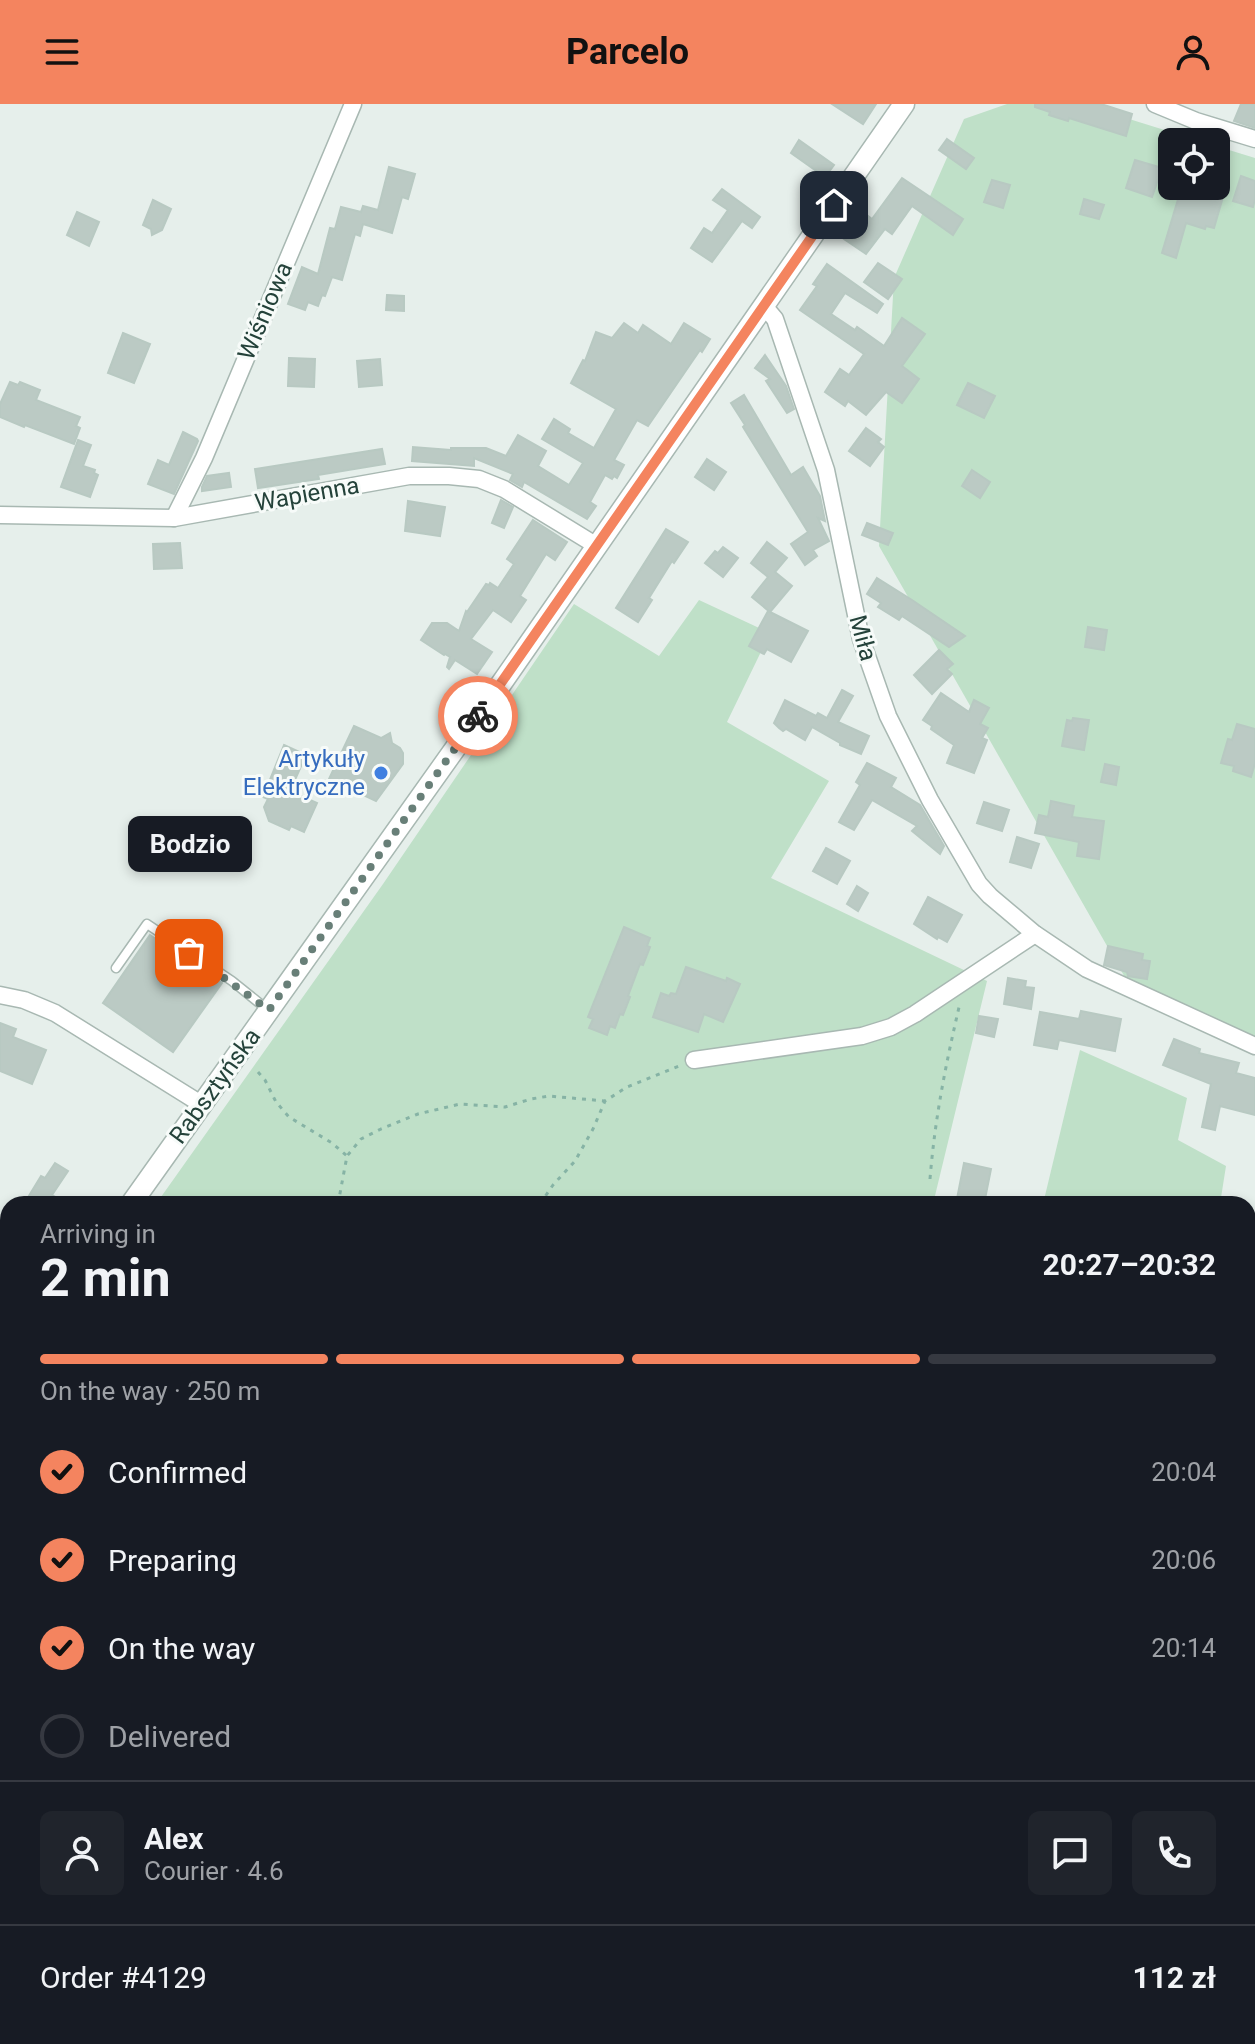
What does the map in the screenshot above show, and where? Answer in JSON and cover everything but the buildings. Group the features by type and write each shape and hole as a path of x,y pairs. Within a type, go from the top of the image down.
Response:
{"street":[{"name":"Wiśniowa","path":"174,518 204,458 353,104"},
{"name":"Rabsztyńska","path":"137,1196 597,546 904,104"},
{"path":"1155,104 1196,121 1255,139"},
{"name":"Miła","path":"764,306 775,319 826,470 861,639 888,716 930,800 979,884 1035,934 1087,969 1255,1046"},
{"name":"Wapienna","path":"0,515 174,518 409,476 449,476 479,479 504,489 597,546"},
{"path":"694,1060 862,1036 891,1027 1035,934"},
{"path":"0,995 24,1000 55,1013 201,1104"}],"lane":[{"path":"116,968 147,924 269,1010"},
{"path":"0,1573 0,1581"}],"path":[{"path":"930,1179 945,1065 966,980"},
{"path":"545,1196 575,1161 605,1101 627,1087 694,1060"},
{"path":"258,1072 289,1117 332,1143 347,1156"},
{"path":"340,1196 347,1156 361,1139 418,1114 460,1104 505,1107 549,1096 605,1101"}],"green space":[{"path":"1007,104 1081,104 1158,128 1158,200 1230,200 1230,150 1255,158 1255,1043 1135,995 879,546 894,278 964,119"},
{"path":"699,600 770,633 727,722 829,781 771,878 987,981 935,1196 162,1196 383,884 574,604 659,656"},
{"path":"1080,1050 1187,1098 1178,1140 1226,1166 1221,1196 1045,1196"}],"way so far":[{"path":"189,953 269,1010 478,716"}],"place":[{"name":"Artykuły Elektryczne","path":"381,773"},
{"name":"Bodzio","path":"189,953"}],"route":[{"path":"478,716 834,205"}]}
